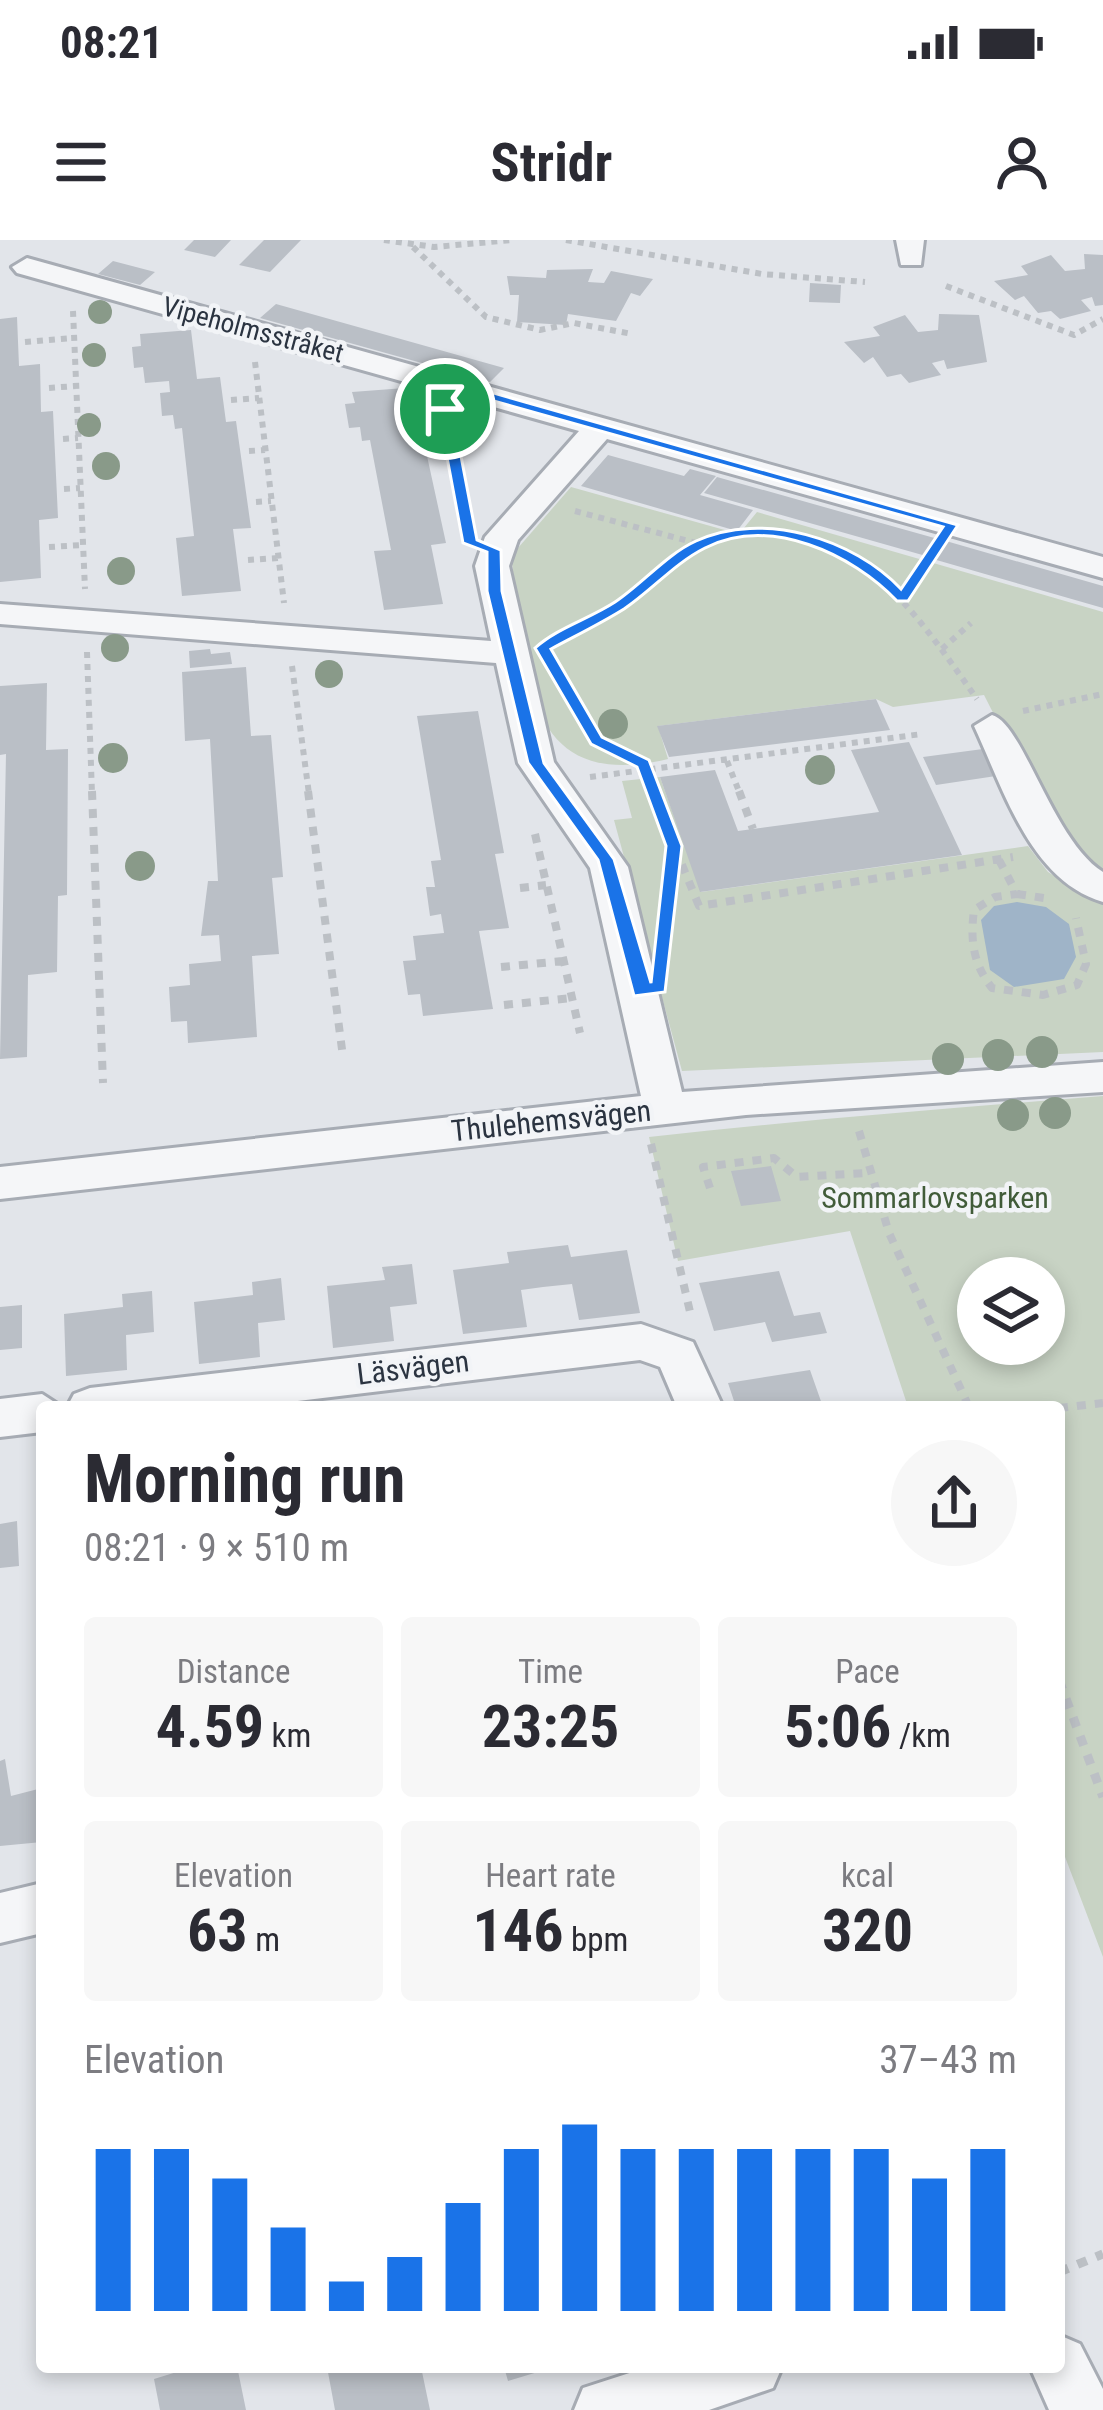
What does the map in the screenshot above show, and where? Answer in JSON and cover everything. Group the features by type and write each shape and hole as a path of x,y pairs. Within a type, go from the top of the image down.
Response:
{"street":[{"name":"Vipeholmsstråket","path":"27,267 1103,568"},
{"path":"601,426 494,550 494,591 525,729 548,782 606,859 640,991 657,1123"},
{"path":"0,614 508,653"},
{"path":"996,714 1056,851 1078,875 1103,889"},
{"name":"Thulehemsvägen","path":"0,1183 657,1123 848,1090 1103,1077"},
{"name":"Läsvägen","path":"140,1401 597,1346 641,1342 671,1352"},
{"path":"671,1352 683,1364 698,1401"},
{"path":"0,1418 36,1414"},
{"path":"0,1918 36,1909"},
{"path":"605,2410 731,2373"},
{"path":"1063,2373 1081,2410"}],"path":[{"path":"384,240 413,247 512,240"},
{"path":"566,240 762,274 866,282"},
{"path":"413,247 467,304 486,317 540,330 574,323 632,334"},
{"path":"72,279 103,1083"},
{"path":"946,286 1074,334 1103,319"},
{"path":"250,329 343,1057"},
{"path":"25,342 74,338"},
{"path":"50,388 76,386"},
{"path":"462,388 445,417 470,543 494,550"},
{"path":"231,400 259,398"},
{"path":"63,439 78,438"},
{"path":"250,451 265,449"},
{"path":"64,489 80,488"},
{"path":"534,500 701,544 764,533 801,537 853,555 902,598 996,714 1103,694"},
{"path":"256,502 272,501"},
{"path":"902,598 951,525"},
{"path":"49,547 82,544"},
{"path":"549,661 542,648 619,606 701,544"},
{"path":"248,560 278,558"},
{"path":"942,649 971,623"},
{"path":"557,674 600,744 644,764 699,906 1056,851"},
{"path":"599,776 922,734"},
{"path":"727,760 753,829"},
{"path":"548,782 524,785 580,1033"},
{"path":"640,991 659,988 674,846"},
{"path":"999,860 1017,894"},
{"path":"520,888 546,885"},
{"path":"1053,902 1017,894 995,897 974,910 970,932 979,972 1004,993 1043,995 1077,986 1086,964 1085,941 1067,908"},
{"path":"501,968 563,961"},
{"path":"504,1005 572,998"},
{"path":"848,1090 867,1173 889,1233 966,1401"},
{"path":"657,1123 693,1323 671,1352"},
{"path":"710,1188 704,1167 774,1158 797,1177 867,1173"},
{"path":"1065,1407 1103,1403"},
{"path":"1065,1696 1103,1797"},
{"path":"1065,2270 1103,2254"}],"green space":[{"path":"571,487 739,534 757,512 1103,612 1103,875 1059,842 984,695 893,707 876,699 658,726 668,759 619,765 583,758 557,739 539,711 528,677 511,556"},
{"path":"660,777 701,892 1028,846 1048,872 1103,905 1103,1052 682,1071 614,820 632,818 622,781"},
{"name":"Sommarlovsparken","path":"1103,1096 1103,1957 1065,1857 1065,1401 906,1401 850,1231 678,1261 649,1137"}],"water":[{"path":"1017,902 1046,907 1069,924 1076,957 1064,979 1014,987 990,970 981,920 994,906"}],"building":[{"path":"194,240 231,240 215,257 184,250"},
{"path":"264,240 301,240 270,272 239,265"},
{"path":"1084,254 1103,255 1103,305 1095,306 1092,297 1081,300 1091,311 1060,319 1051,311 1038,313 1024,296 1015,300 994,281 1028,275 1021,266 1051,255 1065,271 1085,269"},
{"path":"113,261 155,272 140,285 98,274"},
{"path":"593,269 588,282 604,283 611,271 653,279 640,296 631,293 616,321 568,314 566,325 517,322 519,295 510,295 507,276 546,278 547,270"},
{"path":"810,283 841,285 840,303 809,302"},
{"path":"276,304 504,368 490,382 260,318"},
{"path":"939,314 979,315 987,362 947,369 944,360 932,363 941,375 909,383 901,374 887,377 873,357 864,363 844,342 880,336 873,327 905,315 918,332 938,330"},
{"path":"17,317 19,366 40,364 41,412 53,411 58,518 39,520 41,578 0,582 0,319"},
{"path":"191,330 197,379 220,377 226,422 236,421 251,528 233,529 241,591 182,596 176,538 194,536 182,428 175,429 173,415 162,416 160,393 170,392 169,381 145,383 143,367 134,368 132,347 141,346 140,334"},
{"path":"405,388 414,434 422,433 446,543 431,545 443,604 384,610 374,551 391,550 370,440 362,441 360,427 349,428 345,404 355,403 352,392"},
{"path":"608,455 684,476 690,469 716,476 700,495 753,510 737,531 581,486"},
{"path":"717,477 938,539 926,556 704,493"},
{"path":"946,541 1103,586 1103,608 933,559"},
{"path":"210,649 211,654 230,652 232,664 190,668 189,651"},
{"path":"246,667 251,736 271,735 283,877 272,878 279,954 252,956 257,1037 188,1043 187,1021 171,1022 169,987 190,985 189,964 221,961 219,935 201,936 208,881 218,881 210,739 185,741 182,672"},
{"path":"47,683 46,750 68,749 67,895 58,896 57,972 28,975 27,1057 0,1059 6,754 0,755 0,686"},
{"path":"876,699 890,730 669,757 657,726"},
{"path":"478,711 504,853 495,854 509,928 479,931 493,1009 423,1016 420,994 408,995 403,961 416,960 413,936 444,933 441,914 430,916 426,887 435,887 431,861 441,860 417,716"},
{"path":"909,742 962,855 700,892 660,777 715,770 738,831 879,812 851,750"},
{"path":"983,749 996,776 936,785 923,757"},
{"path":"771,1166 781,1201 741,1206 731,1171"},
{"path":"568,1245 571,1257 627,1250 640,1313 579,1320 572,1284 543,1287 521,1290 527,1327 463,1334 453,1270 509,1263 507,1252"},
{"path":"412,1264 417,1304 390,1307 394,1341 333,1348 327,1286 385,1280 382,1267"},
{"path":"779,1271 794,1316 820,1312 827,1333 772,1342 765,1322 714,1331 699,1283"},
{"path":"281,1278 285,1320 258,1323 260,1357 199,1364 194,1302 253,1295 252,1282"},
{"path":"152,1291 154,1332 126,1335 127,1370 66,1376 64,1314 123,1307 122,1294"},
{"path":"22,1305 22,1348 0,1350 0,1307"},
{"path":"810,1370 821,1401 734,1401 728,1383"},
{"path":"17,1521 19,1566 0,1568 0,1524"},
{"path":"5,1759 11,1796 36,1790 36,1843 0,1846 0,1761"},
{"path":"174,2373 238,2373 246,2410 160,2410 154,2379"},
{"path":"328,2373 422,2373 430,2410 335,2410"},
{"path":"506,2373 534,2373 508,2381"}],"route":[{"path":"462,388 951,525 902,598 877,571 853,555 801,537 764,533 701,544 619,606 542,648 596,740 644,764 674,846 659,988 640,991 606,859 536,763 494,591 494,550 470,543 445,409 462,388"}]}
